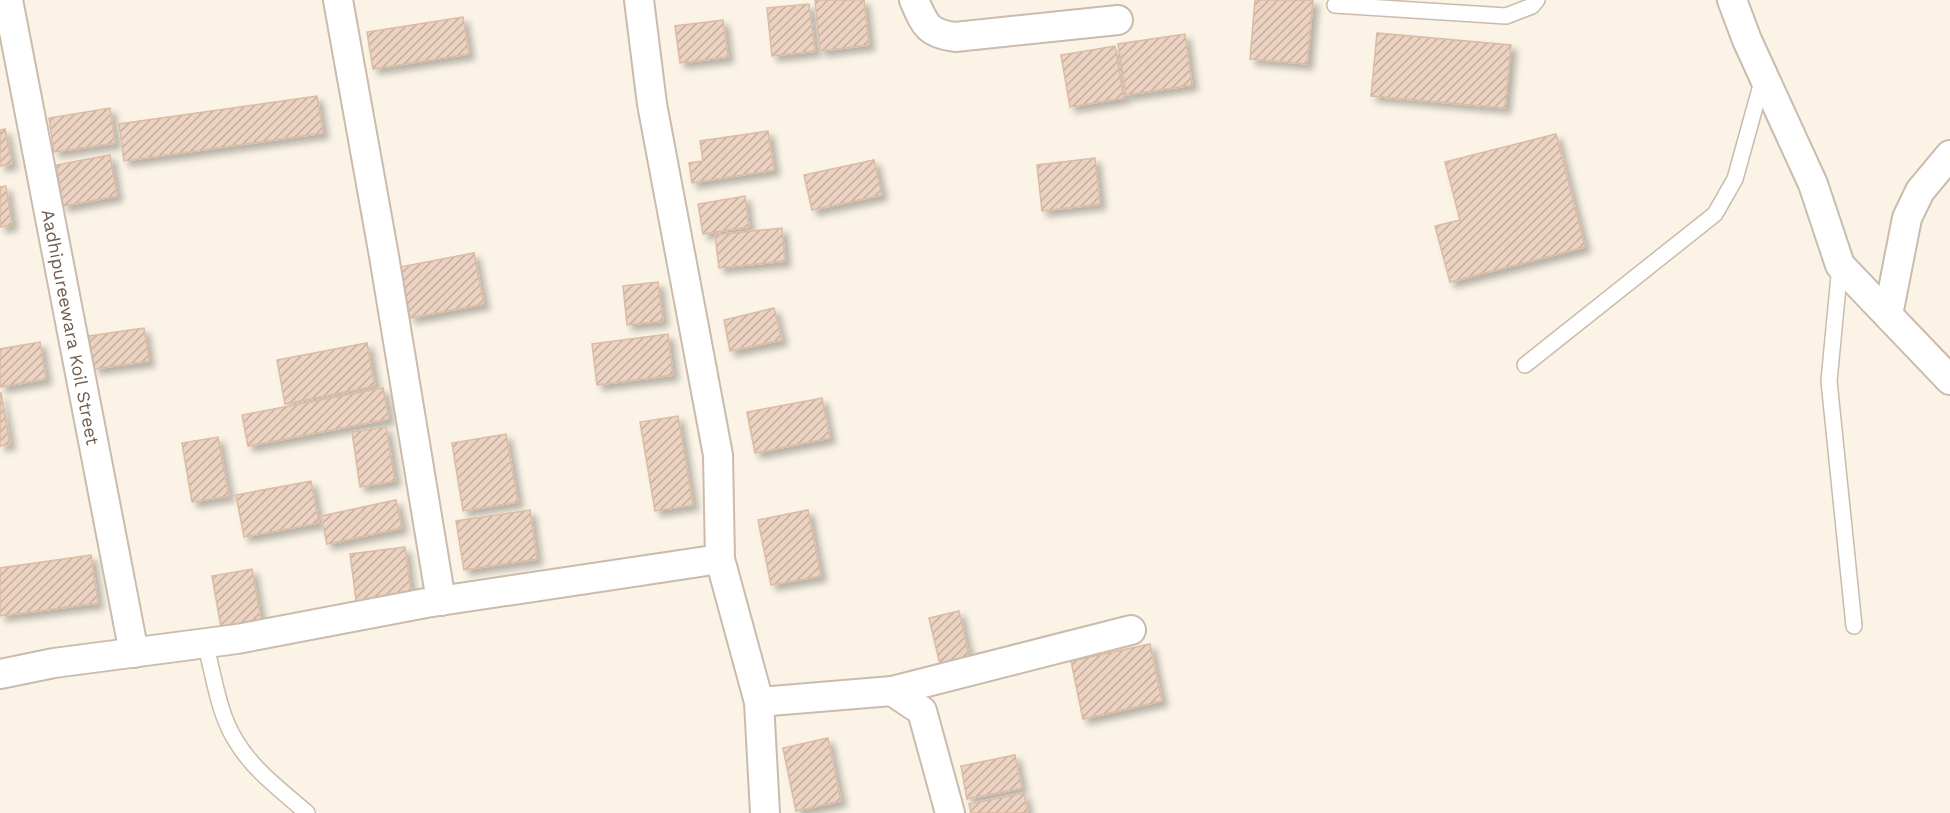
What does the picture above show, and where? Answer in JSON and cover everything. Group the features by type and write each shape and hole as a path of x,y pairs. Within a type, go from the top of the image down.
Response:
{"street":[{"name":"Aadhipureewara Koil Street","path":"8,0 7,36 134,653"},
{"path":"338,0 384,256 441,601"},
{"path":"639,0 652,104 718,455 720,559 759,702 765,813"},
{"path":"914,0 925,24 938,35 956,37 1118,20"},
{"path":"1732,0 1813,184 1840,265 1950,380"},
{"path":"1888,315 1907,218 1920,191 1950,155"},
{"path":"0,674 54,663 205,643 441,601 720,559"},
{"path":"759,702 892,691 1131,630"},
{"path":"892,691 922,711 950,813"}],"lane":[{"path":"1335,5 1506,16 1532,6 1537,0"},
{"path":"1525,365 1715,214 1735,179 1764,76"},
{"path":"1840,265 1829,381 1854,626"},
{"path":"205,643 224,715 235,740 262,774 307,813"}],"building":[{"path":"815,0 864,0 869,45 820,51"},
{"path":"1255,0 1313,0 1307,64 1250,59"},
{"path":"809,4 815,51 772,56 767,8"},
{"path":"463,17 469,54 373,69 367,32"},
{"path":"723,20 728,57 680,63 675,26"},
{"path":"1377,33 1511,45 1505,108 1371,96"},
{"path":"1185,34 1192,85 1126,95 1118,44"},
{"path":"1115,46 1124,98 1070,107 1061,55"},
{"path":"317,96 323,133 124,161 119,124"},
{"path":"110,108 115,143 54,152 49,118"},
{"path":"5,129 12,164 0,166 0,130"},
{"path":"768,131 774,170 692,183 689,163 703,161 700,141"},
{"path":"1556,134 1585,247 1450,282 1435,226 1460,220 1445,162"},
{"path":"110,155 117,196 63,206 56,165"},
{"path":"1095,158 1100,204 1042,211 1037,165"},
{"path":"874,160 882,195 812,210 804,175"},
{"path":"6,186 12,225 0,227 0,187"},
{"path":"745,196 749,227 703,234 698,204"},
{"path":"782,228 785,261 719,268 715,235"},
{"path":"474,253 484,304 410,318 400,267"},
{"path":"658,282 663,321 627,325 623,286"},
{"path":"774,308 782,340 730,351 724,320"},
{"path":"144,328 149,361 94,369 89,336"},
{"path":"668,334 673,375 597,385 592,344"},
{"path":"40,342 46,379 0,387 0,349"},
{"path":"367,343 375,386 285,404 277,360"},
{"path":"383,388 389,419 248,446 242,415"},
{"path":"0,394 10,444 0,446"},
{"path":"822,398 830,438 755,453 747,412"},
{"path":"678,416 693,505 655,511 640,422"},
{"path":"386,427 395,481 360,487 352,432"},
{"path":"506,434 518,502 463,511 452,443"},
{"path":"218,437 229,496 192,502 182,443"},
{"path":"311,481 319,523 244,537 236,495"},
{"path":"396,500 402,528 327,544 321,516"},
{"path":"530,510 537,559 464,570 456,521"},
{"path":"808,510 821,576 771,585 758,520"},
{"path":"405,547 412,600 357,607 350,554"},
{"path":"91,555 98,603 0,616 0,568"},
{"path":"252,569 262,626 222,633 212,576"},
{"path":"959,611 969,656 940,664 929,618"},
{"path":"1150,644 1162,701 1083,719 1071,661"},
{"path":"828,738 841,801 796,811 783,748"},
{"path":"1015,755 1022,788 967,799 961,766"},
{"path":"1024,793 1028,813 971,813 969,804"}]}
